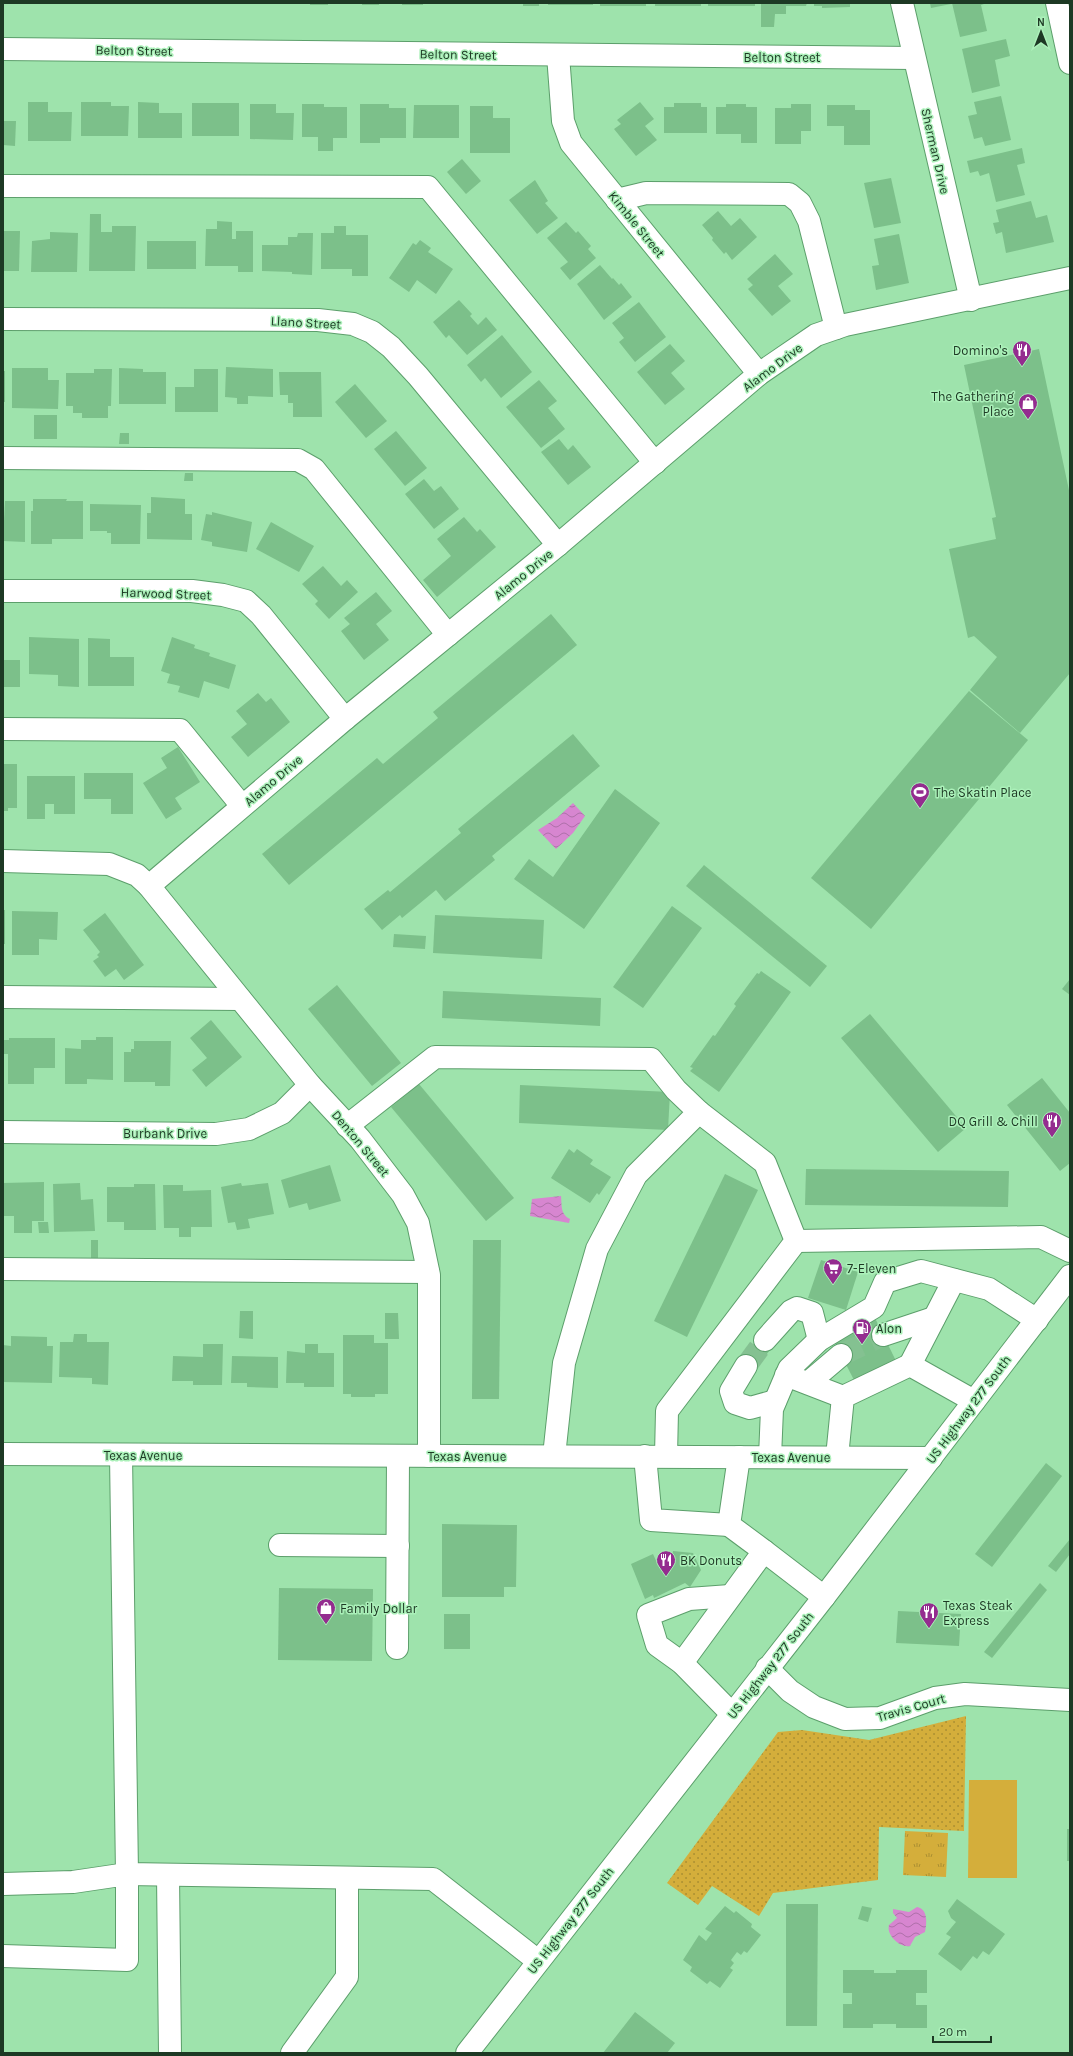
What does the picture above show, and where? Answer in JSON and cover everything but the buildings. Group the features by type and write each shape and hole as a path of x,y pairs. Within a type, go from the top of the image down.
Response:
{"main road":[{"name":"Sherman Drive","path":"902,3 971,300"},
{"path":"1057,3 1070,64"},
{"name":"Belton Street","path":"3,49 914,58"},
{"name":"Kimble Street","path":"558,55 563,121 571,143 759,374"},
{"path":"3,186 428,187 655,463"},
{"path":"617,200 646,193 789,194 800,203 809,221 836,328"},
{"name":"Alamo Drive","path":"149,886 345,719 558,545 759,374 816,336 845,325 971,300 1070,278"},
{"name":"Llano Street","path":"3,319 318,320 353,324 372,332 391,347 418,376 558,545"},
{"path":"3,458 298,460 314,469 448,635"},
{"name":"Harwood Street","path":"3,591 192,591 224,595 246,601 261,615 345,719"},
{"path":"3,729 180,730 242,806"},
{"path":"3,861 108,864 137,875 149,886"},
{"name":"Denton Street","path":"149,886 310,1085 348,1126 403,1195 418,1223 428,1272 429,1456"},
{"path":"3,996 240,999"},
{"path":"348,1126 435,1056 651,1059 676,1090 699,1112 765,1163 796,1241"},
{"name":"Burbank Drive","path":"3,1132 216,1134 249,1129 282,1113 310,1085"},
{"path":"554,1456 564,1362 597,1249 636,1175 699,1112"},
{"path":"796,1241 1041,1237 1070,1251"},
{"path":"666,1456 667,1411 796,1241"},
{"path":"3,1269 428,1272"},
{"path":"770,1457 772,1409 789,1369 819,1340 874,1307 885,1282 921,1271 989,1289 1037,1320"},
{"name":"US Highway 277 South","path":"467,2053 824,1597 1070,1276"},
{"path":"786,1374 843,1398 910,1365 954,1280"},
{"path":"765,1340 791,1311 797,1308 812,1313 819,1340"},
{"path":"883,1335 934,1318"},
{"path":"808,1383 841,1355"},
{"path":"910,1365 974,1401"},
{"path":"746,1366 731,1391 735,1403 750,1408 775,1401"},
{"path":"838,1457 843,1398"},
{"name":"Texas Avenue","path":"3,1454 931,1458"},
{"path":"3,1956 127,1960 121,1455"},
{"path":"397,1648 398,1456"},
{"path":"645,1456 652,1520 729,1525 824,1597"},
{"path":"729,1525 739,1457"},
{"path":"280,1545 398,1546"},
{"path":"682,1663 764,1551"},
{"path":"730,1596 689,1599 648,1616 657,1645 682,1663 732,1714"},
{"name":"Travis Court","path":"767,1668 790,1690 814,1707 845,1719 880,1718 935,1698 965,1694 1070,1700"},
{"path":"3,1884 73,1882 127,1874 433,1880 538,1961"},
{"path":"168,1875 170,2053"},
{"path":"292,2053 348,1976 347,1878"}],"green space":[{"path":"966,1716 964,1831 879,1827 878,1880 773,1893 759,1916 712,1886 698,1905 667,1883 778,1732 802,1730 869,1740"},
{"path":"969,1780 1017,1780 1017,1878 968,1878"},
{"path":"905,1831 948,1833 946,1877 903,1875"}],"water":[{"path":"573,803 585,816 573,833 556,849 538,830 557,818"},
{"path":"561,1196 562,1209 565,1215 570,1219 569,1223 530,1216 532,1199"},
{"path":"917,1907 921,1908 925,1913 925,1932 915,1937 910,1946 902,1945 892,1937 889,1929 889,1925 897,1918 893,1913 893,1909 909,1912"}],"tunnel":[{"path":"841,1355 883,1335"},
{"path":"746,1366 765,1340"}],"place":[{"name":"Domino's","path":"1022,367"},
{"name":"The Gathering Place","path":"1028,420"},
{"name":"The Skatin Place","path":"920,809"},
{"name":"DQ Grill & Chill","path":"1052,1138"},
{"name":"7-Eleven","path":"833,1285"},
{"name":"Alon","path":"862,1345"},
{"name":"BK Donuts","path":"666,1577"},
{"name":"Family Dollar","path":"326,1625"},
{"name":"Texas Steak Express","path":"929,1629"}]}
